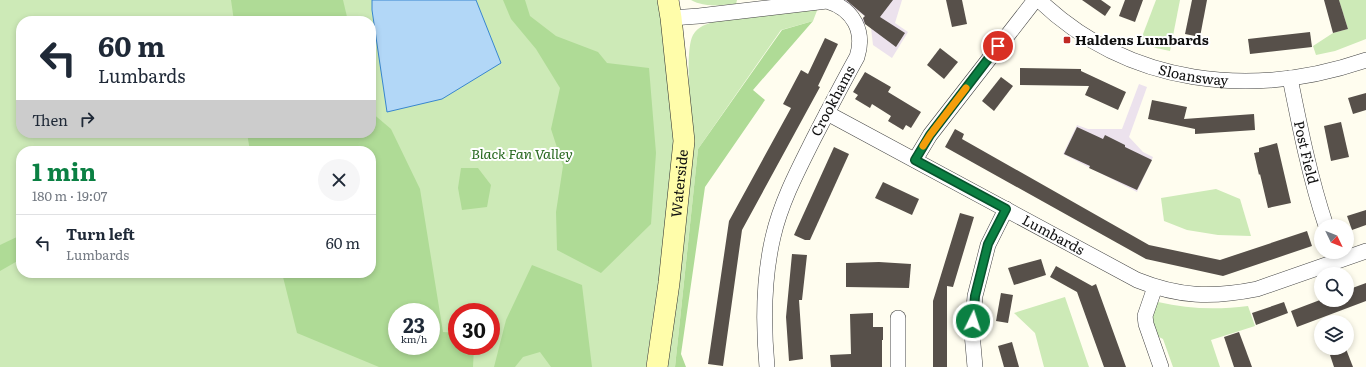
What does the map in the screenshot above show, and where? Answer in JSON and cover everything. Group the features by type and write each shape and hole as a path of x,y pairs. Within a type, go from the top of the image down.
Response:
{"main road":[{"name":"Waterside","path":"657,367 669,283 684,141 669,9"}],"street":[{"path":"915,160 930,135 1035,0"},
{"name":"Sloansway","path":"1039,0 1056,16 1094,41 1139,63 1169,72 1216,80 1255,81 1290,78 1327,72 1366,60"},
{"name":"Crookhams","path":"669,9 827,1 835,3 850,14 854,21 860,41 860,48 857,57 800,167 782,208 773,237 764,305 764,340 767,367"},
{"name":"Post Field","path":"1290,78 1306,158 1323,219"},
{"name":"Lumbards","path":"827,113 1137,280 1155,287 1184,294 1197,295 1240,293 1257,289 1329,259"},
{"path":"975,367 972,333 975,296 988,244 1006,209"},
{"name":"Lumbards","path":"1354,253 1366,251"},
{"path":"1155,287 1146,316 1146,324 1161,367"},
{"path":"898,318 898,367"}],"shaded area":[{"path":"844,0 902,0 895,23 908,32 892,58 873,45 871,28 861,21 864,16"},
{"path":"1139,84 1147,87 1129,137 1143,152 1153,157 1137,192 1063,154 1077,125 1088,129 1122,129"}],"green space":[{"name":"Black Fan Valley","path":"0,0 660,0 672,98 674,159 666,234 646,367 0,367"},
{"path":"231,0 343,0 347,16 233,16"},
{"path":"503,0 525,0 530,16 556,36 598,52 607,63 649,68 656,153 651,224 601,273 557,250 556,212 563,166 551,129 560,88 536,49 511,19"},
{"path":"691,0 737,0 736,4 714,5 697,3"},
{"path":"1156,0 1180,0 1170,51 1140,42"},
{"path":"1339,0 1366,0 1366,39 1335,51 1316,55 1313,46 1333,33 1348,29"},
{"path":"818,8 813,21 781,30 698,149 675,367 662,367 692,128 689,94 689,52 693,35 700,27 716,21"},
{"path":"813,21 753,90 765,100 705,187 681,354 686,367 675,367 698,149 782,30"},
{"path":"376,116 391,129 420,189 438,303 388,303 388,355 440,355 440,313 443,332 448,332 448,355 474,355 473,367 379,367 297,333 283,278 376,278 376,146 249,146 248,138 376,138"},
{"path":"461,168 478,168 491,185 487,207 462,210 458,188"},
{"path":"1216,189 1240,199 1251,236 1218,235 1187,230 1164,221 1161,198"},
{"path":"16,237 16,262 0,271 0,245"},
{"path":"532,265 582,285 592,367 551,367 540,352 523,357 515,367 494,367 497,355 500,355 500,344 506,320"},
{"path":"1065,297 1089,367 1044,367 1035,333 1014,313"},
{"path":"1158,302 1203,308 1248,306 1255,326 1211,340 1220,367 1173,367 1163,339 1155,335 1152,314"}],"water":[{"path":"372,0 476,0 501,63 442,99 387,112 376,37 376,16 373,16"}],"building":[{"path":"846,0 893,0 880,17 905,33 896,47 865,24 863,18 865,16"},
{"path":"946,0 962,0 967,24 952,27"},
{"path":"1082,0 1101,0 1111,7 1105,16"},
{"path":"1125,0 1143,0 1135,22 1119,16"},
{"path":"1192,0 1207,0 1200,37 1185,34"},
{"path":"1324,0 1339,0 1348,29 1333,33"},
{"path":"1310,32 1312,47 1250,54 1248,39"},
{"path":"825,38 838,44 818,86 820,87 742,230 723,366 708,364 729,221 791,108 783,104 801,70 808,74"},
{"path":"940,48 958,62 944,79 927,65"},
{"path":"1020,68 1081,69 1081,71 1126,92 1118,110 1085,95 1089,86 1020,85"},
{"path":"865,72 891,87 888,92 921,112 911,128 906,125 903,130 888,121 891,116 872,104 870,108 855,99 858,95 853,92"},
{"path":"1001,77 1013,86 994,111 982,101"},
{"path":"1366,93 1366,110 1353,114 1348,98"},
{"path":"1152,100 1187,107 1184,119 1254,114 1255,130 1195,134 1195,129 1148,119"},
{"path":"1341,122 1349,157 1331,161 1324,126"},
{"path":"1077,127 1103,139 1105,135 1125,145 1125,147 1152,160 1137,190 1089,168 1090,166 1064,154"},
{"path":"955,129 964,134 962,139 1149,245 1220,260 1307,231 1312,246 1223,276 1146,259 945,147"},
{"path":"1277,143 1291,203 1268,208 1254,153 1259,152 1259,148"},
{"path":"834,147 849,154 810,240 805,240 794,235"},
{"path":"883,182 919,199 912,215 875,198"},
{"path":"1366,210 1366,225 1354,229 1354,219 1348,219 1347,216"},
{"path":"960,213 974,217 953,287 947,286 947,367 933,367 933,301"},
{"path":"792,254 807,255 802,300 799,300 803,359 789,361 786,317"},
{"path":"1041,259 1046,275 1014,285 1008,268"},
{"path":"879,262 911,264 909,288 846,287 846,263"},
{"path":"1056,266 1092,286 1096,284 1126,367 1104,367 1077,292 1050,277"},
{"path":"1366,283 1366,301 1354,306 1354,287"},
{"path":"1001,293 1013,295 1008,323 996,321"},
{"path":"1284,302 1288,313 1256,325 1252,313"},
{"path":"1314,302 1314,307 1350,307 1329,315 1314,315 1314,321 1297,327 1291,311"},
{"path":"873,313 873,327 883,327 882,367 831,367 830,355 851,354 850,314"},
{"path":"1239,332 1252,367 1234,367 1224,337"},
{"path":"1012,342 1019,367 1004,367 998,346"},
{"path":"1330,355 1348,355 1353,367 1334,367"}],"slow traffic":[{"path":"923,146 966,88"}],"place":[{"name":"Haldens Lumbards","path":"1067,40"}],"route":[{"path":"973,321 975,296 988,244 1006,209 915,160 930,135 998,46"}]}
